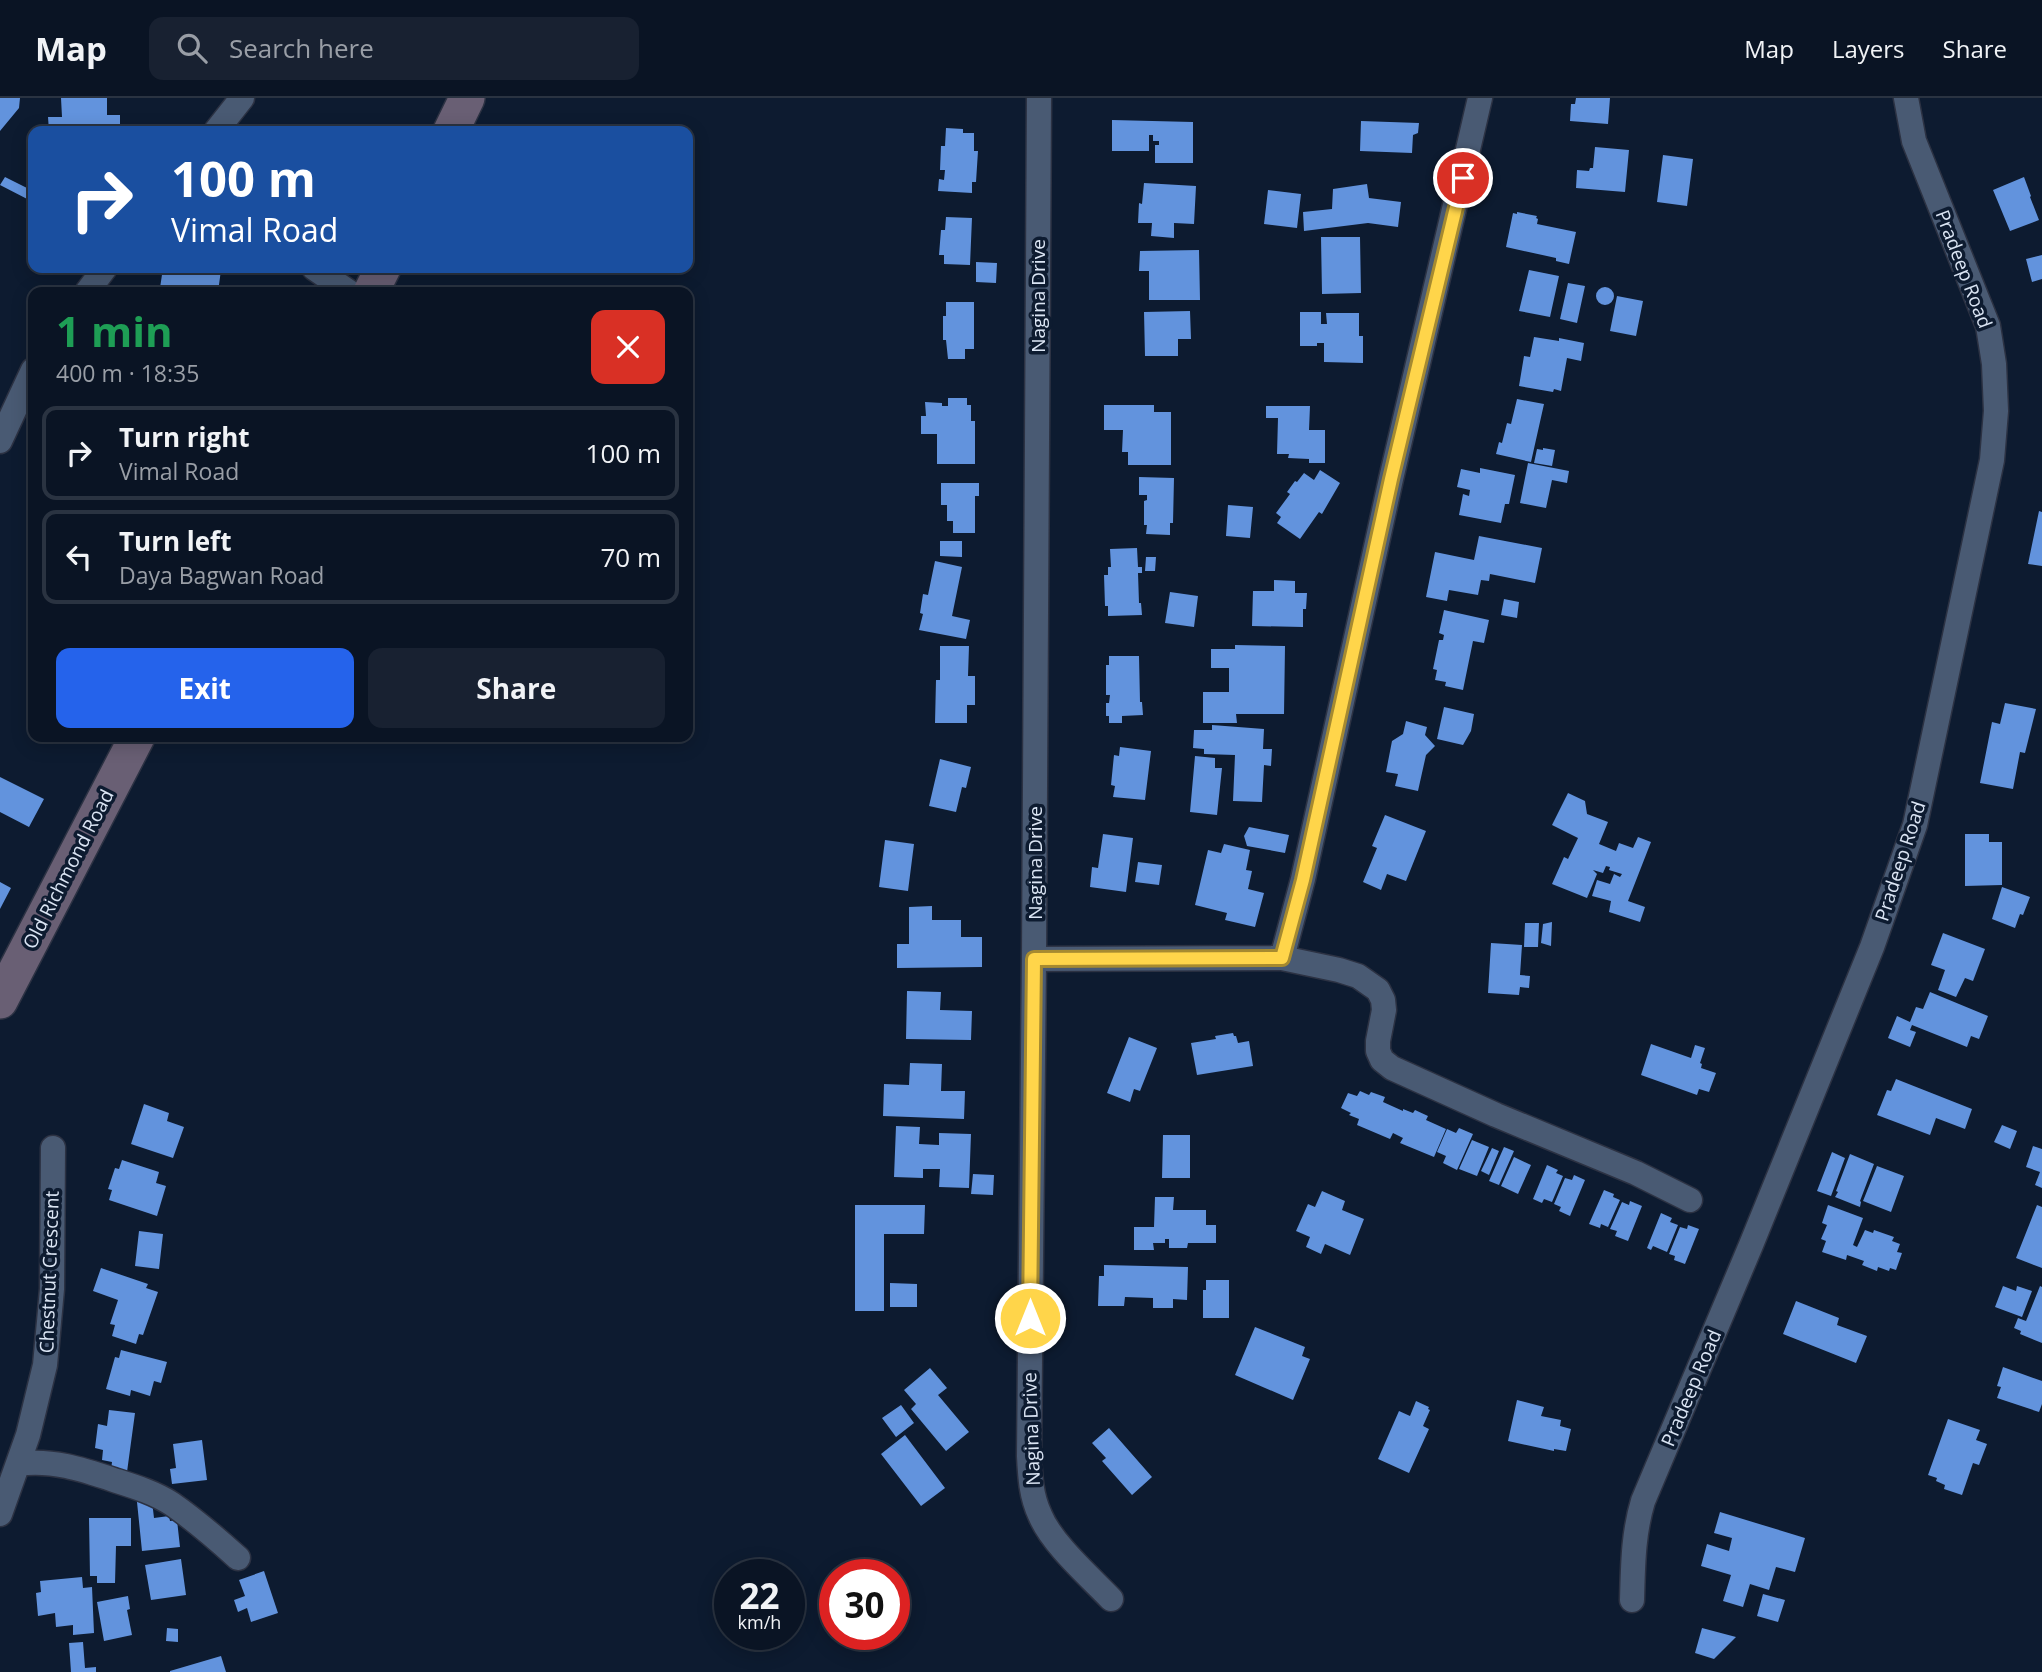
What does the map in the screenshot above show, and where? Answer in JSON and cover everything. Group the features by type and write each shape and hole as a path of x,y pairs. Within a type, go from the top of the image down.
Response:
{"street":[{"path":"220,126 243,98"},
{"path":"453,126 467,98"},
{"name":"Nagina Drive","path":"1039,98 1029,1456 1031,1487 1040,1516 1053,1537 1111,1599"},
{"path":"1282,958 1306,867 1394,466 1480,98"},
{"name":"Pradeep Road","path":"1632,1600 1633,1551 1643,1501 1867,960 1915,825 1992,460 1996,411 1994,364 1987,326 1914,141 1906,98"},
{"path":"321,273 342,287"},
{"path":"0,441 28,381"},
{"name":"Old Richmond Road","path":"0,1001 134,742"},
{"path":"1034,959 1282,958 1358,976 1378,990 1383,1000 1378,1051 1382,1060 1392,1068 1636,1173 1690,1200"},
{"name":"Chestnut Crescent","path":"0,1514 28,1436 45,1365 52,1289 53,1148"},
{"path":"18,1464 36,1461 79,1468 144,1490 170,1502 238,1558"}],"building":[{"path":"0,98 20,98 19,108 0,131"},
{"path":"61,98 107,98 107,115 120,115 120,126 49,126 48,117 62,117"},
{"path":"1576,98 1610,98 1608,124 1570,121 1571,104 1575,104"},
{"path":"1112,120 1193,122 1193,163 1155,163 1155,145 1159,145 1159,141 1153,141 1153,135 1149,135 1149,151 1112,151"},
{"path":"1361,121 1419,123 1418,133 1413,135 1412,153 1360,151"},
{"path":"946,128 974,133 974,151 978,151 976,182 972,182 972,193 938,191 939,179 944,180 945,170 940,170 941,146 945,146"},
{"path":"1595,147 1629,150 1625,192 1576,188 1577,170 1589,171 1593,168"},
{"path":"1663,155 1693,159 1687,206 1657,202"},
{"path":"5,177 28,188 28,199 0,185"},
{"path":"2024,177 2039,220 2010,231 1993,190"},
{"path":"1144,183 1196,186 1194,224 1174,223 1174,238 1151,236 1152,223 1138,223"},
{"path":"1367,184 1369,198 1401,202 1398,227 1368,223 1304,231 1303,212 1332,209 1333,189"},
{"path":"1268,190 1301,194 1297,228 1264,224"},
{"path":"1513,213 1537,216 1537,224 1576,232 1569,264 1556,261 1556,258 1506,247"},
{"path":"946,217 972,218 970,265 944,264 944,255 939,255 941,230 945,230"},
{"path":"1321,237 1360,237 1361,293 1322,294"},
{"path":"1199,250 1200,300 1149,300 1149,271 1139,271 1140,251"},
{"path":"2042,255 2042,279 2032,282 2026,259"},
{"path":"976,262 997,263 996,283 976,282"},
{"path":"1529,270 1559,276 1550,317 1519,311"},
{"path":"162,273 221,273 219,287 160,287"},
{"path":"1568,283 1585,286 1577,323 1560,319"},
{"path":"1605,287 1611,290 1614,296 1611,302 1605,305 1599,302 1596,296 1599,290"},
{"path":"1617,296 1643,301 1636,336 1610,331"},
{"path":"946,302 974,302 974,349 965,349 965,359 948,359 946,340 943,340"},
{"path":"1190,311 1191,339 1178,339 1178,356 1145,356 1144,312"},
{"path":"1300,312 1321,312 1321,324 1327,324 1326,313 1359,313 1359,336 1363,336 1363,363 1324,362 1324,343 1317,343 1317,346 1300,346"},
{"path":"1534,337 1584,343 1581,361 1567,358 1561,391 1519,386 1524,356 1530,357"},
{"path":"948,398 967,398 967,405 971,405 971,421 975,421 975,464 937,464 937,434 921,434 921,416 926,416 925,402 948,406"},
{"path":"1517,399 1544,404 1531,462 1496,454 1507,423 1511,424"},
{"path":"1104,405 1154,405 1154,412 1171,412 1171,465 1128,465 1128,452 1122,452 1123,430 1104,430"},
{"path":"1266,406 1310,406 1309,430 1325,430 1325,463 1309,463 1309,459 1288,458 1289,454 1277,454 1278,418 1266,418"},
{"path":"1537,449 1555,450 1552,466 1534,463"},
{"path":"1528,463 1569,471 1567,483 1552,480 1546,508 1520,503"},
{"path":"1480,468 1515,475 1509,504 1505,504 1501,523 1459,515 1463,494 1469,496 1470,490 1457,487 1461,469 1480,473"},
{"path":"1320,470 1340,483 1322,514 1319,512 1300,539 1277,523 1281,517 1276,513 1290,494 1287,492 1295,481 1304,473 1314,480"},
{"path":"1139,477 1174,478 1173,523 1170,523 1170,535 1146,534 1144,501 1147,500 1147,495 1139,495"},
{"path":"941,483 979,483 979,496 975,496 975,533 953,533 953,521 947,521 947,505 941,505"},
{"path":"1228,505 1253,507 1250,538 1226,536"},
{"path":"2039,511 2042,512 2042,566 2028,564"},
{"path":"1479,536 1542,548 1535,583 1490,574 1489,581 1481,580 1478,595 1449,590 1447,601 1426,597 1435,552 1474,560"},
{"path":"940,541 962,541 962,557 940,556"},
{"path":"1137,548 1138,567 1142,567 1142,573 1138,573 1142,615 1108,616 1104,575 1108,575 1108,567 1111,567 1110,549"},
{"path":"1146,557 1156,557 1155,571 1145,571"},
{"path":"935,561 962,567 952,616 970,620 966,639 919,630 923,614 920,613 923,594 928,595"},
{"path":"1274,580 1295,581 1295,593 1307,593 1306,609 1303,609 1303,627 1252,626 1253,591 1274,591"},
{"path":"1170,592 1198,596 1194,627 1165,623"},
{"path":"1504,599 1519,602 1517,618 1501,615"},
{"path":"1444,610 1489,620 1484,643 1473,641 1463,690 1445,686 1446,682 1435,680 1437,670 1433,669 1439,640 1443,640 1444,635 1439,633"},
{"path":"1235,645 1285,646 1284,714 1236,714 1237,723 1203,723 1203,692 1229,692 1229,668 1211,668 1211,649 1235,649"},
{"path":"940,646 969,646 968,676 975,676 975,705 967,705 967,723 935,723 936,680 940,680"},
{"path":"1109,656 1139,656 1140,702 1143,715 1122,716 1122,723 1109,723 1109,716 1106,716 1106,703 1109,703 1110,695 1106,695 1106,665 1109,665"},
{"path":"2005,703 2036,709 2025,753 2020,752 2013,789 1980,783 1992,722 2000,724"},
{"path":"1444,707 1474,714 1471,731 1463,745 1437,739"},
{"path":"1406,721 1427,727 1425,735 1435,746 1426,755 1418,791 1395,786 1398,774 1386,772 1392,741 1403,734"},
{"path":"1212,725 1264,729 1263,749 1272,749 1271,766 1264,765 1262,802 1233,801 1235,755 1204,754 1204,749 1193,748 1194,730 1212,730"},
{"path":"1120,747 1151,751 1145,800 1113,797 1115,786 1111,785 1114,755 1119,756"},
{"path":"1195,756 1215,758 1215,768 1222,768 1217,815 1190,812"},
{"path":"940,759 971,767 966,788 962,787 956,812 929,806"},
{"path":"0,777 44,799 29,827 0,812"},
{"path":"1568,793 1585,801 1587,814 1608,822 1599,844 1616,851 1619,843 1633,848 1638,837 1651,842 1628,901 1645,907 1640,922 1609,912 1611,901 1592,896 1597,880 1610,884 1614,874 1620,877 1622,874 1609,870 1610,867 1606,866 1603,873 1593,870 1597,874 1587,898 1552,884 1564,857 1568,859 1578,838 1552,825"},
{"path":"1385,815 1426,831 1406,881 1387,874 1381,890 1363,882 1377,848 1372,846"},
{"path":"1249,827 1289,835 1285,853 1247,846 1244,836"},
{"path":"1103,834 1133,838 1126,892 1090,887 1092,867 1098,868"},
{"path":"1965,834 1989,834 1989,842 2002,842 2002,885 1965,886"},
{"path":"885,840 914,844 908,891 879,887"},
{"path":"1224,844 1250,850 1246,870 1252,871 1248,889 1264,893 1255,927 1225,920 1227,913 1195,905 1208,850 1221,853"},
{"path":"1138,862 1162,865 1159,885 1135,882"},
{"path":"0,882 11,888 0,909"},
{"path":"2002,887 2030,897 2015,928 1992,919"},
{"path":"932,906 932,920 961,920 961,937 982,937 982,967 897,968 897,944 909,944 909,907"},
{"path":"1552,922 1551,946 1541,943 1543,924"},
{"path":"1525,923 1539,923 1538,947 1524,947"},
{"path":"1943,933 1985,949 1973,981 1965,978 1956,997 1938,990 1945,970 1931,965"},
{"path":"1491,943 1522,945 1520,975 1530,976 1529,988 1520,987 1519,995 1488,993"},
{"path":"907,991 941,992 940,1010 972,1011 971,1040 906,1039"},
{"path":"1930,992 1988,1016 1979,1039 1971,1036 1967,1047 1912,1025 1910,1030 1916,1032 1910,1047 1888,1038 1897,1016 1910,1022 1916,1007 1923,1009"},
{"path":"1233,1033 1238,1043 1249,1041 1253,1066 1197,1075 1191,1043"},
{"path":"1129,1037 1157,1048 1140,1091 1134,1089 1130,1102 1107,1093"},
{"path":"1651,1044 1691,1058 1695,1045 1705,1048 1701,1068 1716,1073 1709,1092 1699,1089 1697,1095 1641,1075"},
{"path":"910,1063 942,1064 941,1091 965,1091 964,1119 883,1116 884,1084 909,1085"},
{"path":"1896,1079 1972,1109 1965,1129 1936,1118 1930,1135 1877,1115 1887,1090 1891,1091"},
{"path":"1360,1091 1385,1097 1383,1102 1403,1111 1413,1113 1415,1110 1428,1116 1426,1120 1446,1129 1434,1157 1400,1143 1403,1138 1393,1133 1390,1139 1357,1125 1359,1119 1341,1108 1348,1093 1357,1096"},
{"path":"144,1104 169,1113 167,1121 184,1127 173,1158 131,1144"},
{"path":"2002,1125 2017,1131 2010,1149 1994,1142"},
{"path":"896,1126 920,1127 919,1144 939,1145 939,1133 971,1134 969,1188 939,1187 940,1169 923,1169 923,1178 894,1177"},
{"path":"1459,1128 1473,1134 1457,1170 1443,1163 1446,1156 1437,1152 1447,1129 1456,1133"},
{"path":"1163,1135 1190,1135 1190,1178 1162,1178"},
{"path":"1472,1140 1489,1147 1477,1176 1459,1169"},
{"path":"2033,1146 2042,1149 2042,1188 2035,1185 2040,1172 2026,1167"},
{"path":"1504,1147 1514,1151 1499,1185 1489,1181"},
{"path":"1492,1148 1499,1151 1489,1175 1481,1171"},
{"path":"1832,1152 1845,1158 1831,1196 1817,1191"},
{"path":"1850,1154 1874,1164 1860,1207 1835,1197"},
{"path":"1514,1157 1531,1165 1518,1194 1501,1186"},
{"path":"122,1160 159,1172 156,1183 166,1186 157,1216 109,1200 112,1190 108,1189 115,1168 119,1169"},
{"path":"1547,1165 1558,1170 1556,1173 1563,1176 1552,1202 1544,1199 1542,1203 1533,1199"},
{"path":"1877,1166 1904,1176 1891,1212 1863,1201"},
{"path":"973,1174 994,1175 993,1195 971,1194"},
{"path":"1574,1175 1585,1180 1570,1216 1559,1211 1561,1207 1554,1204 1565,1178 1572,1180"},
{"path":"1604,1190 1620,1200 1608,1227 1601,1224 1600,1228 1589,1224"},
{"path":"1322,1191 1345,1201 1342,1210 1364,1219 1350,1255 1325,1244 1321,1254 1306,1247 1310,1237 1296,1231 1308,1204 1315,1207"},
{"path":"1155,1197 1174,1197 1173,1210 1206,1210 1206,1225 1216,1225 1216,1243 1188,1243 1187,1248 1169,1248 1169,1239 1165,1239 1165,1243 1153,1243 1154,1250 1134,1250 1134,1227 1154,1227"},
{"path":"1630,1201 1642,1206 1628,1241 1615,1236 1617,1231 1610,1229 1622,1202 1629,1205"},
{"path":"855,1205 925,1205 924,1234 884,1234 884,1311 855,1311"},
{"path":"1828,1205 1863,1218 1853,1245 1857,1247 1865,1230 1873,1233 1874,1230 1894,1237 1892,1241 1900,1244 1897,1252 1902,1253 1896,1270 1890,1268 1889,1271 1878,1267 1877,1271 1862,1265 1864,1261 1847,1255 1846,1260 1822,1252 1826,1241 1821,1239 1827,1225 1822,1223"},
{"path":"2037,1205 2042,1207 2042,1268 2016,1258"},
{"path":"1661,1213 1672,1218 1670,1222 1678,1225 1667,1252 1653,1246 1651,1250 1647,1248"},
{"path":"1688,1225 1699,1229 1685,1264 1674,1260 1675,1256 1669,1254 1680,1227 1687,1229"},
{"path":"139,1231 163,1234 159,1269 135,1266"},
{"path":"1104,1265 1188,1267 1187,1300 1173,1299 1173,1308 1153,1308 1153,1298 1125,1297 1124,1306 1098,1306 1099,1276 1104,1276"},
{"path":"101,1268 148,1284 146,1288 158,1292 143,1335 139,1334 136,1344 112,1336 115,1325 110,1324 118,1300 93,1291"},
{"path":"1206,1280 1229,1280 1229,1318 1203,1318 1203,1290 1206,1290"},
{"path":"890,1283 917,1284 917,1307 890,1307"},
{"path":"2003,1286 2016,1291 2017,1286 2032,1291 2022,1317 1995,1307"},
{"path":"2040,1286 2042,1343 2020,1334 2021,1331 2014,1328 2018,1318 2026,1321"},
{"path":"1796,1301 1839,1318 1837,1325 1867,1336 1856,1363 1783,1334"},
{"path":"1255,1327 1305,1347 1302,1356 1310,1359 1293,1400 1235,1375"},
{"path":"121,1350 167,1362 161,1383 154,1381 150,1396 131,1390 130,1396 106,1389 115,1357 119,1358"},
{"path":"2003,1367 2042,1381 2042,1404 2039,1412 1997,1398 2001,1387 1997,1386"},
{"path":"930,1368 947,1388 938,1395 969,1432 946,1451 911,1409 916,1404 904,1390"},
{"path":"1517,1400 1544,1407 1541,1416 1561,1420 1560,1426 1571,1429 1566,1451 1508,1441"},
{"path":"1416,1401 1429,1407 1423,1426 1429,1429 1409,1473 1378,1459 1399,1411 1410,1416"},
{"path":"901,1405 914,1423 896,1437 882,1418"},
{"path":"109,1410 135,1413 127,1472 111,1470 112,1462 102,1460 103,1450 95,1448 98,1424 107,1426"},
{"path":"1948,1419 1980,1430 1976,1440 1987,1444 1979,1465 1973,1463 1962,1495 1944,1489 1945,1485 1936,1481 1937,1478 1928,1475"},
{"path":"1109,1428 1152,1477 1132,1495 1102,1461 1106,1458 1092,1443"},
{"path":"905,1435 945,1488 921,1506 881,1454"},
{"path":"202,1440 207,1480 172,1484 170,1469 176,1468 173,1444"},
{"path":"152,1501 154,1518 169,1516 170,1521 177,1520 180,1547 142,1551 137,1502"},
{"path":"1720,1512 1805,1538 1795,1572 1776,1567 1769,1590 1750,1584 1743,1607 1723,1601 1731,1575 1701,1566 1707,1544 1729,1551 1732,1538 1714,1533"},
{"path":"89,1518 131,1518 131,1546 116,1546 115,1583 97,1583 97,1576 90,1576"},
{"path":"181,1559 186,1595 151,1600 145,1565"},
{"path":"264,1571 278,1613 251,1622 247,1608 238,1612 234,1600 245,1596 239,1580"},
{"path":"82,1577 83,1588 92,1587 94,1633 73,1635 73,1625 56,1627 55,1613 38,1616 36,1593 41,1592 40,1581"},
{"path":"1763,1594 1785,1600 1778,1622 1757,1616"},
{"path":"128,1596 130,1609 127,1610 132,1635 104,1641 97,1602"},
{"path":"167,1628 178,1629 178,1642 166,1641"},
{"path":"1702,1628 1736,1637 1714,1659 1695,1653"},
{"path":"83,1642 85,1668 96,1667 96,1672 71,1672 69,1643"},
{"path":"221,1656 226,1672 170,1672 170,1671"}],"route":[{"path":"1030,1318 1034,959 1282,958 1303,880 1391,479 1463,178"}]}
